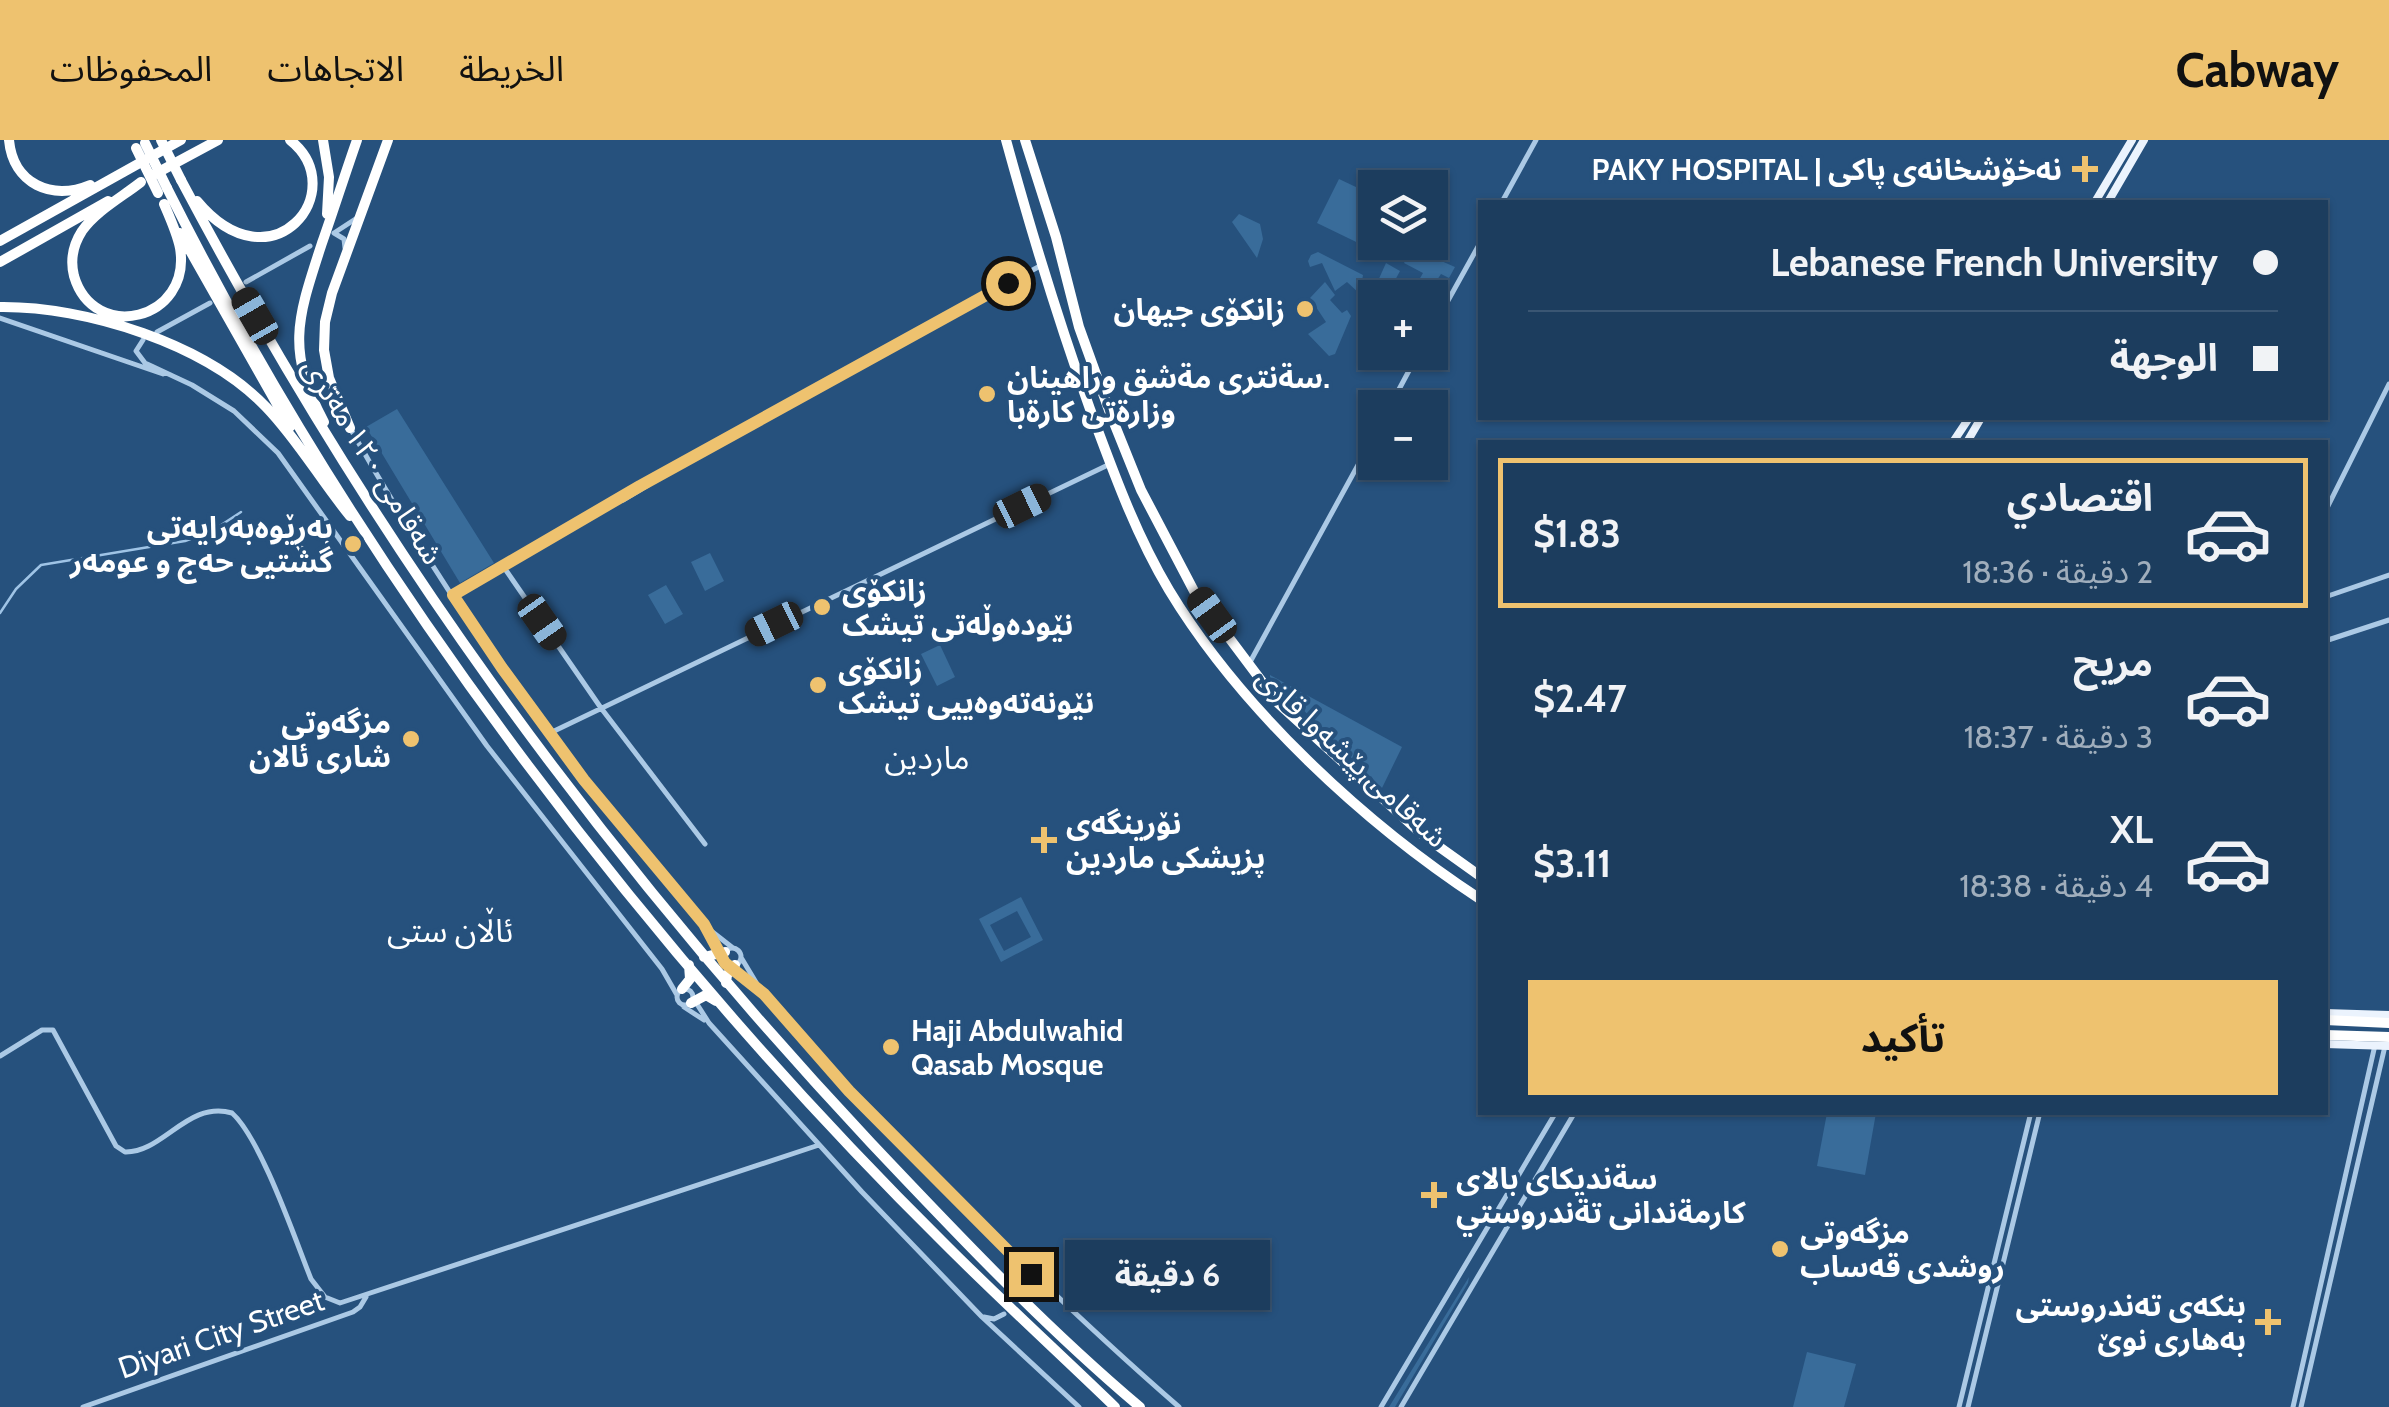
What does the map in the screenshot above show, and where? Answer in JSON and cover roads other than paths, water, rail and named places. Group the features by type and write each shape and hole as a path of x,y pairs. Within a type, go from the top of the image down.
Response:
{"highway":[{"path":"9,140 13,162 22,175 54,192 80,189 133,167"},
{"name":"شەقامی ١٢٠ مەتری","path":"161,140 273,348 372,510 460,643 554,770 726,983 954,1232 1140,1407"},
{"path":"0,241 181,140"},
{"path":"0,262 218,140"},
{"path":"181,180 205,210 231,232 254,237 280,233 302,216 312,194 307,160 290,140"},
{"path":"323,140 330,193 298,325 302,366 318,409 372,510"},
{"path":"312,269 357,140"},
{"path":"350,428 329,378 324,331 332,293 388,140"},
{"name":"شەقامی پێشەوا قازی","path":"1006,140 1040,266 1110,464 1156,567 1223,670 1286,739 1412,851 1478,898"},
{"name":"شەقامی پێشەوا قازی","path":"1024,140 1060,250 1082,336 1135,475 1194,591 1278,703 1424,836 1478,875"},
{"name":"شەقامی ١٢٠ مەتری","path":"139,143 163,195 380,552 530,766 728,1010 944,1244 1115,1407"},
{"path":"141,182 89,222 75,244 72,261 76,281 84,296 97,307 114,315 136,316 154,309 169,296 180,273 180,252 163,195"},
{"path":"163,195 322,478"},
{"path":"0,307 56,311 149,336 195,354 227,374 265,406 380,552"},
{"path":"1141,536 1155,542 1162,534 1161,528"},
{"path":"1156,567 1154,558 1158,551 1167,548 1173,552"},
{"path":"1389,831 1397,834 1404,830 1402,816"},
{"path":"1412,851 1412,837 1424,836"},
{"path":"704,957 730,959 726,983"},
{"path":"683,990 690,979 688,964"},
{"path":"690,1002 708,996 728,1010"},
{"path":"2328,1020 2389,1023"},
{"path":"2328,1035 2385,1043"}],"main road":[{"path":"2096,200 2131,142 2142,142 2109,200"},
{"path":"2328,1013 2389,1015"},
{"path":"2328,1044 2385,1043"}],"street":[{"path":"1503,200 1536,140"},
{"path":"370,189 357,218 334,233 342,236 346,245 321,318 321,360 328,390 453,595 548,734 730,959 849,1091 1029,1270 1179,1407"},
{"path":"246,282 310,246"},
{"path":"1448,301 1478,247"},
{"path":"453,595 1040,266"},
{"path":"157,332 210,303"},
{"path":"0,318 182,380"},
{"path":"143,340 136,348 141,360 182,380 242,418 290,467 487,746 662,969 819,1145 982,1317 1080,1407"},
{"path":"2328,506 2389,384"},
{"path":"548,734 1110,464"},
{"path":"1248,667 1358,465"},
{"path":"505,564 601,708 705,844"},
{"path":"2328,596 2389,575"},
{"path":"2328,640 2389,620"},
{"path":"651,772 660,772"},
{"path":"704,924 730,959 764,994"},
{"path":"683,990 709,1023"},
{"path":"0,1056 42,1030 54,1030 116,1146 125,1152 140,1148 206,1112 232,1112 248,1134 318,1290 332,1302 340,1303 819,1145"},
{"path":"2292,1407 2373,1056 2385,1043"},
{"path":"2301,1407 2385,1043"},
{"path":"2373,1056 2379,1052 2383,1058"},
{"path":"1381,1407 1554,1115"},
{"path":"1401,1407 1572,1115"},
{"path":"1959,1407 2030,1115"},
{"path":"1968,1407 2039,1115"},
{"path":"1496,1214 1502,1223 1512,1221"},
{"path":"1478,1244 1490,1240 1495,1251"},
{"path":"1028,1289 1032,1279 1029,1270"},
{"name":"Diyari City Street","path":"83,1407 357,1310 367,1296"},
{"path":"1983,1308 1992,1310"},
{"path":"982,1317 994,1319 1004,1314"}],"waterway":[{"path":"0,613 16,589 41,565 185,541 212,531 241,512"}],"place":[{"name":"PAKY HOSPITAL | نەخۆشخانەی پاکی","path":"2085,169"},
{"name":"زانکۆی جیھان","path":"1305,309"},
{"name":"سةنترى مةشق وراهينان. وزارةتى كارةبا","path":"987,394"},
{"name":"بەڕێوەبەرایەتی گشتیی حەج و عومەر","path":"353,544"},
{"name":"زانکۆی نێودەوڵەتی تیشک","path":"822,607"},
{"name":"زانکۆی نێونەتەوەییی تیشک","path":"818,685"},
{"name":"مزگەوتی شاری ئالان","path":"411,739"},
{"name":"نۆرینگەی پزیشکی ماردین","path":"1044,840"},
{"name":"Haji Abdulwahid Qasab Mosque","path":"891,1047"},
{"name":"سةنديكاى بالاى كارمةندانى تةندروستي","path":"1434,1195"},
{"name":"مزگەوتی روشدی قەساب","path":"1780,1249"},
{"name":"بنکەی تەندروستی بەهاری نوێ","path":"2268,1322"}],"district":[{"name":"ماردین","path":"927,757"},
{"name":"ئاڵان ستی","path":"450,930"}]}
